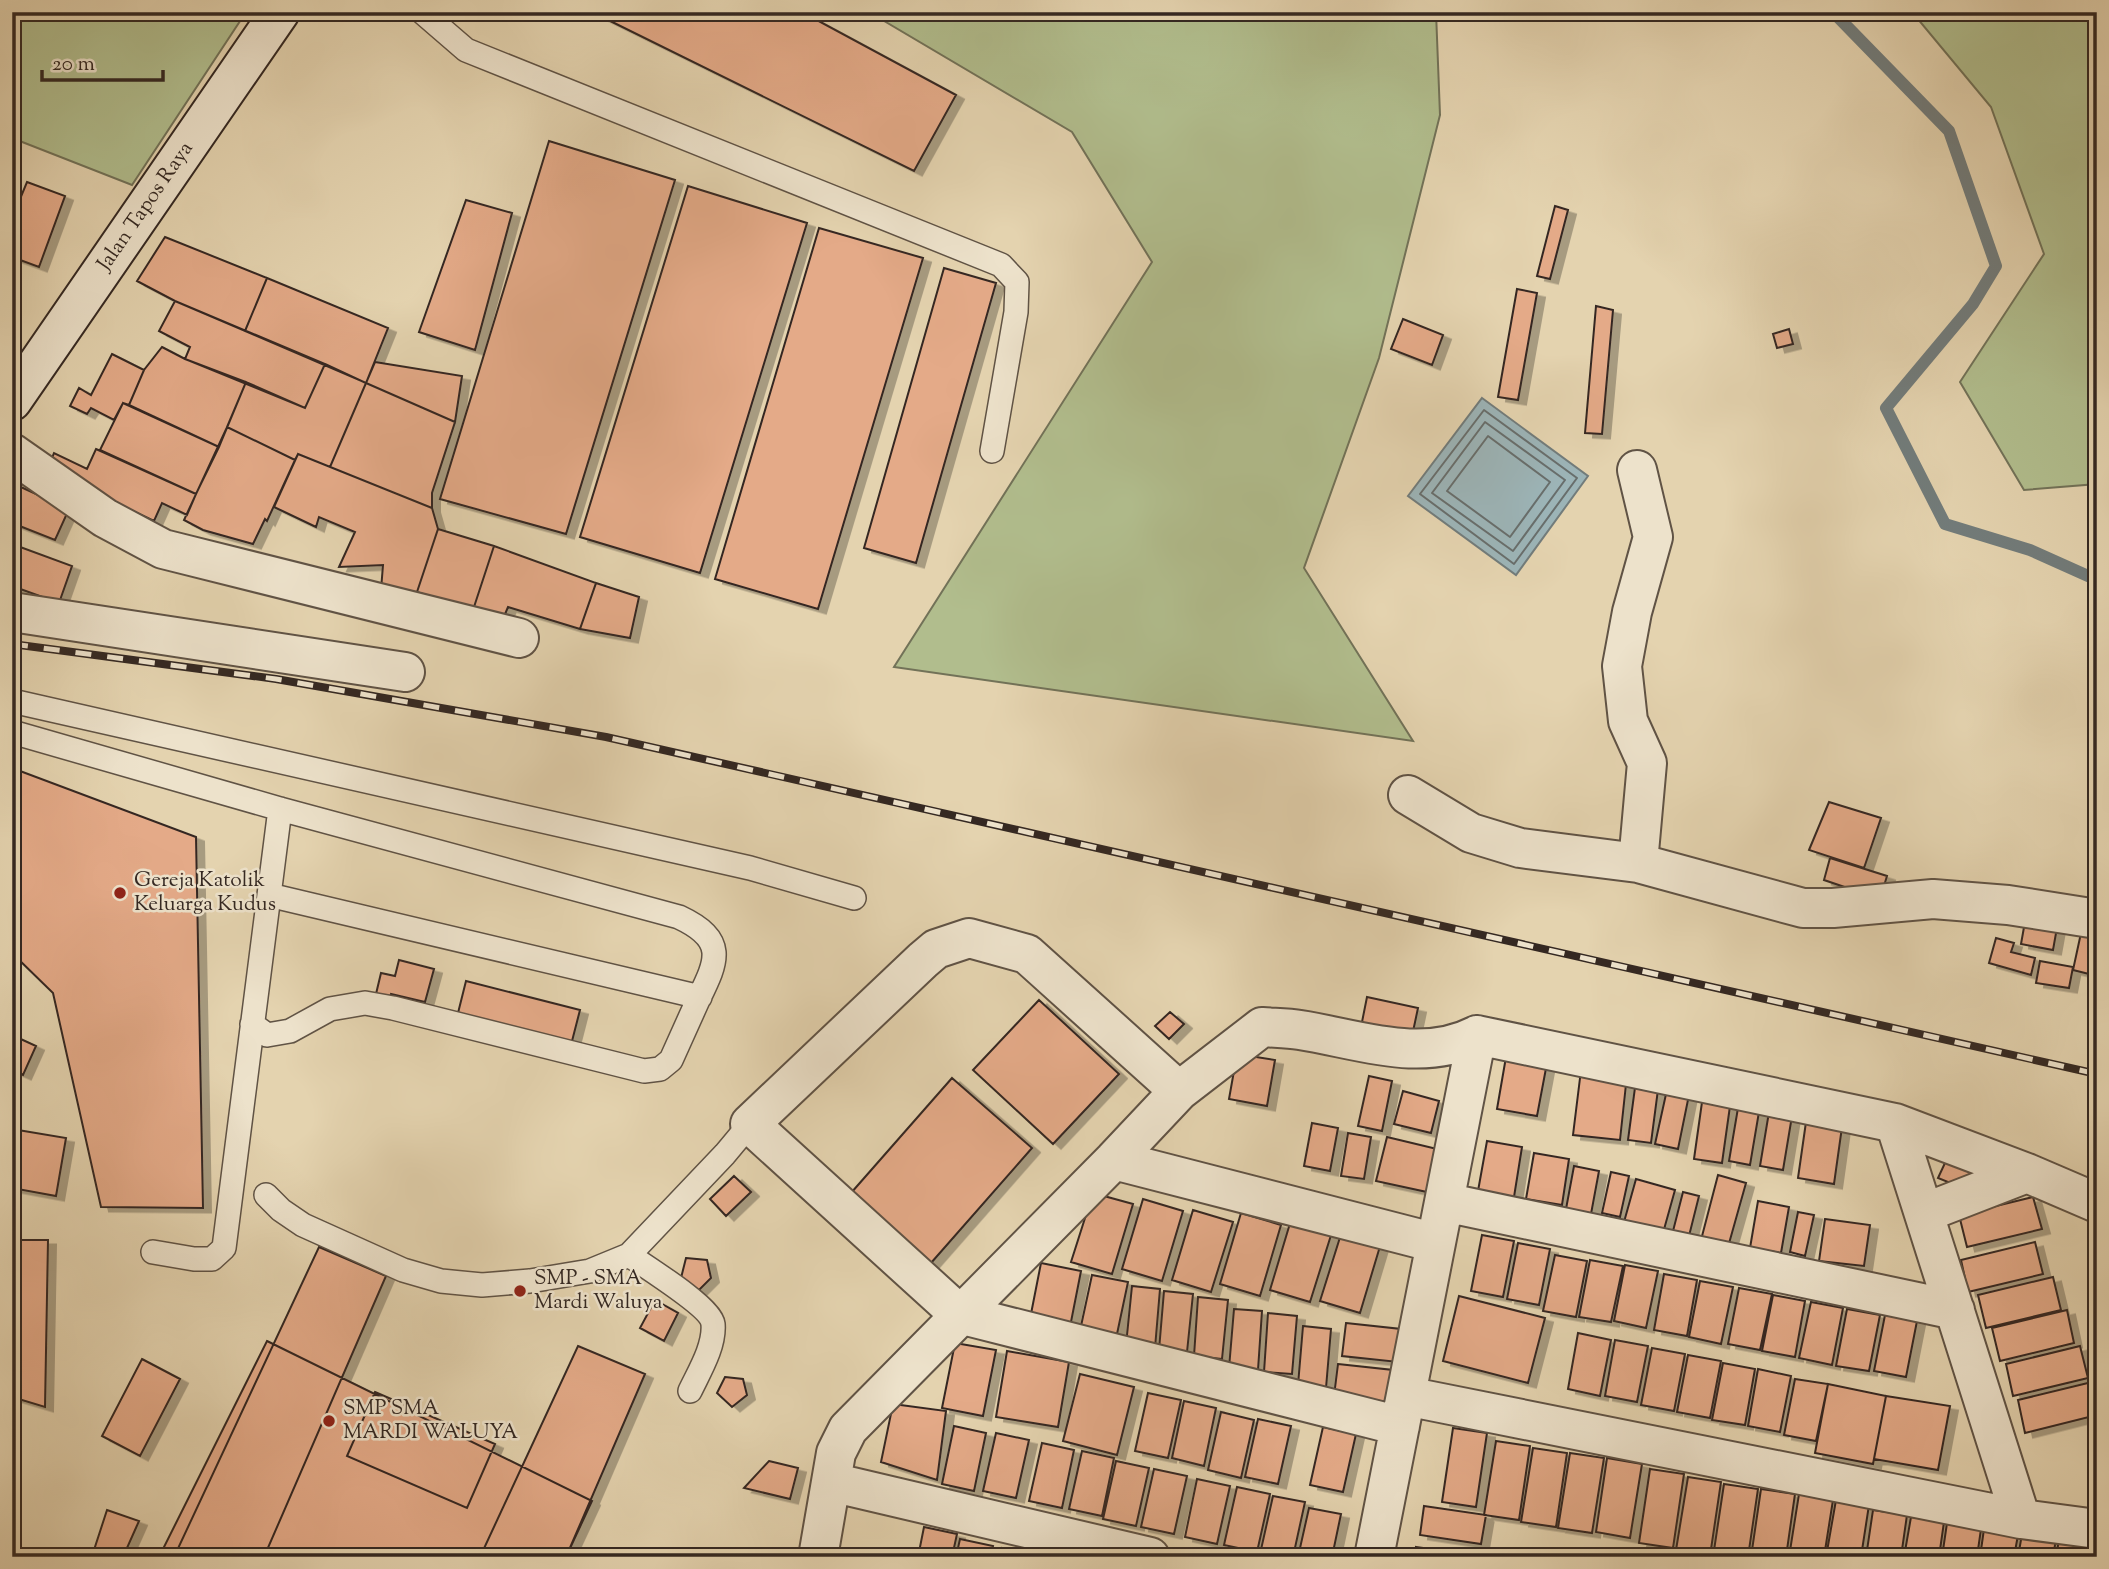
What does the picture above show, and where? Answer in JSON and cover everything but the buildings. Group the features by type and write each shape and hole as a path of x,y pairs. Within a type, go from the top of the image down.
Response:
{"street":[{"name":"Jalan Tapos Raya","path":"12,401 280,12"},
{"path":"12,453 105,518 163,549 519,638"},
{"path":"1637,470 1653,537 1632,612 1622,666 1628,721 1647,763 1638,863"},
{"path":"12,612 405,672"},
{"path":"1408,795 1471,833 1520,848 1638,863 1803,908 1933,899 2008,905 2097,919"},
{"path":"1179,1091 1027,954 969,938 936,949 923,960 750,1124 959,1314 1403,1411 2021,1519 2097,1529"},
{"path":"818,1557 836,1453 848,1429 1179,1091 1262,1027 1299,1029 1387,1047 1444,1047 1464,1042 1476,1035 1895,1123 2027,1173 2097,1203"},
{"path":"1374,1557 1476,1035"},
{"path":"1895,1123 2021,1519"},
{"path":"1114,1160 1436,1243"},
{"path":"1924,1213 2027,1173"},
{"path":"1444,1202 1955,1310"},
{"path":"831,1482 1150,1557"}],"lane":[{"path":"422,12 466,50 1001,265 1017,282 1016,312 992,451"},
{"path":"12,701 750,868 854,898"},
{"path":"12,732 689,922 698,926 708,937 713,949 712,973 671,1060 660,1069 644,1071 365,1003 330,1010 290,1031 267,1034 252,1024"},
{"path":"153,1252 194,1259 212,1259 224,1248 281,809"},
{"path":"270,895 699,997"},
{"path":"266,1195 281,1210 303,1225 403,1270 441,1281 482,1285 530,1281 590,1271 629,1255 750,1124"},
{"path":"629,1255 705,1309 713,1322 710,1345 690,1391"}],"green space":[{"path":"12,12 246,12 132,185 12,138"},
{"path":"869,12 1436,12 1440,115 1379,358 1304,568 1413,741 894,667 1152,262 1072,132"},
{"path":"1912,12 2097,12 2097,484 2024,490 1960,382 2044,254 1991,107"}],"water":[{"path":"1482,398 1588,476 1516,575 1408,496"}],"waterway":[{"path":"1833,12 1949,131 1996,266 1973,304 1886,408 1945,524 2030,550 2097,580"}],"railway":[{"path":"12,644 276,679 606,737 2097,1074"}],"place":[{"name":"Gereja Katolik Keluarga Kudus","path":"120,893"},
{"name":"SMP - SMA Mardi Waluya","path":"520,1291"},
{"name":"SMP SMA MARDI WALUYA","path":"329,1421"}]}
